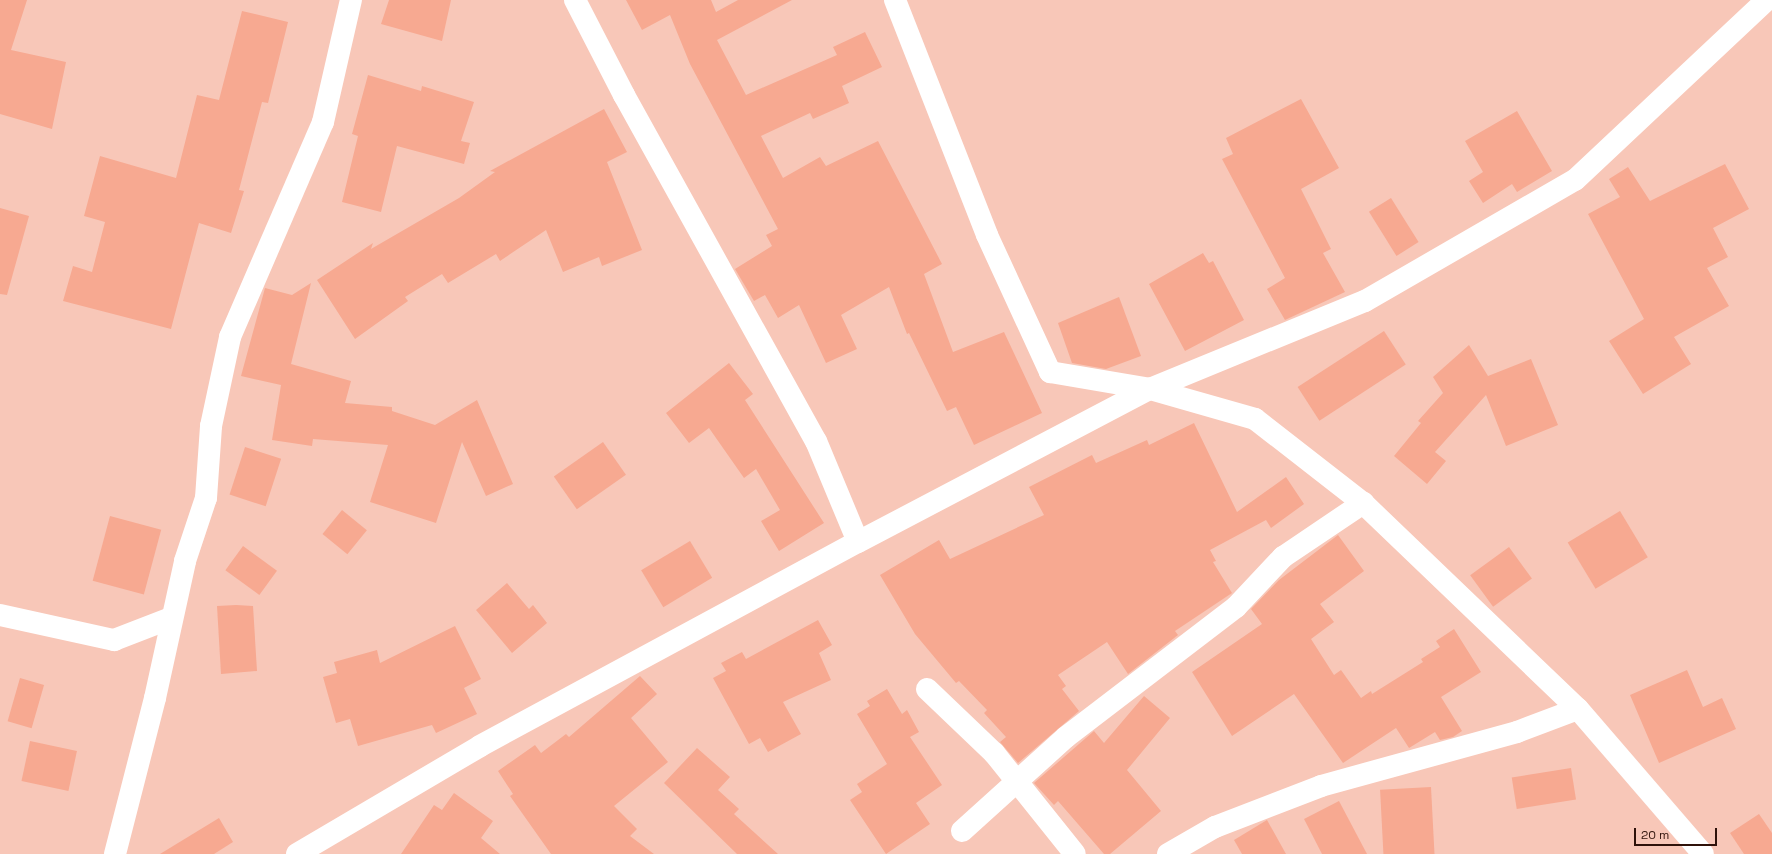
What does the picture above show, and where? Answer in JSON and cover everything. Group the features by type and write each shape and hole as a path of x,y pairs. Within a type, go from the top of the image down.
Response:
{"street":[{"path":"115,854 155,698 171,618 206,498 211,426 230,338 323,122 351,0"},
{"path":"575,0 624,95 816,441 858,542"},
{"path":"895,0 987,235 1050,372 1150,390 1255,419 1363,503 1578,709 1703,854"},
{"path":"298,854 480,746 858,542 1150,390 1365,301 1575,180 1767,0"},
{"path":"962,831 1066,737 1236,607 1283,557 1363,503"},
{"path":"0,615 114,640 171,618"},
{"path":"927,689 994,753 1075,854"},
{"path":"1168,854 1215,827 1321,786 1518,732 1578,709"}],"building":[{"path":"0,0 27,0 11,50 66,62 52,129 0,114"},
{"path":"389,0 451,0 442,41 381,24"},
{"path":"626,0 711,0 716,12 738,0 792,0 717,40 746,95 837,55 833,47 865,32 882,67 842,86 849,103 813,119 810,113 761,136 783,178 820,157 826,166 878,141 942,264 924,274 953,352 1004,332 1042,413 974,445 956,407 947,411 909,333 907,334 889,287 841,315 857,349 826,363 799,305 778,318 765,295 754,301 735,269 772,246 766,235 778,229 690,64 670,15 642,30"},
{"path":"242,11 288,22 268,103 262,102 239,190 244,191 231,233 199,223 171,329 63,301 73,266 92,272 105,222 84,216 100,156 176,178 197,95 219,100"},
{"path":"368,75 421,91 422,86 474,102 461,141 470,143 464,164 397,146 381,212 342,202 358,136 352,134"},
{"path":"1301,99 1339,168 1301,189 1331,249 1323,253 1345,292 1285,320 1267,289 1285,278 1222,159 1233,154 1226,138"},
{"path":"604,109 627,152 607,162 642,250 602,266 599,257 563,272 546,230 500,261 496,254 448,283 442,274 405,297 408,301 355,339 317,280 373,243 371,249 459,198 495,172 490,171"},
{"path":"1517,111 1552,171 1517,192 1512,184 1483,203 1469,181 1483,172 1465,141"},
{"path":"1725,164 1749,209 1713,228 1728,257 1707,268 1729,306 1674,337 1691,364 1643,394 1609,341 1644,319 1588,214 1620,197 1609,179 1628,167 1650,201"},
{"path":"1391,198 1419,242 1397,256 1369,212"},
{"path":"0,208 29,216 7,295 0,294"},
{"path":"1203,253 1209,263 1213,261 1244,320 1185,351 1149,284"},
{"path":"311,283 291,364 351,381 345,403 392,407 392,411 435,425 477,400 513,484 486,496 462,442 436,523 370,502 388,445 313,439 312,446 272,440 281,385 241,376 265,288 292,295"},
{"path":"1119,297 1141,356 1106,369 1072,363 1058,323"},
{"path":"1384,331 1406,365 1319,421 1298,387"},
{"path":"1469,345 1488,376 1531,359 1558,425 1506,446 1486,395 1435,452 1446,461 1427,484 1394,456 1421,423 1418,421 1443,393 1433,377"},
{"path":"729,363 753,394 745,400 824,523 779,551 761,521 780,510 756,469 744,478 709,428 689,443 666,413"},
{"path":"1194,423 1237,512 1286,477 1304,504 1271,528 1266,520 1210,550 1216,561 1213,562 1232,593 1175,631 1178,635 1128,674 1107,642 1058,675 1066,686 1062,689 1079,711 1018,763 1000,742 1006,737 984,713 987,710 959,681 956,683 915,634 880,575 939,540 950,559 1044,515 1029,487 1092,455 1096,463 1147,440 1149,445"},
{"path":"603,442 626,475 577,509 554,476"},
{"path":"245,447 281,459 266,506 230,495"},
{"path":"342,510 367,530 347,554 322,534"},
{"path":"1620,511 1648,557 1596,589 1568,542"},
{"path":"110,516 161,530 144,594 93,581"},
{"path":"1338,535 1364,571 1320,604 1334,622 1311,639 1334,675 1341,670 1361,698 1371,691 1372,694 1423,662 1421,659 1440,647 1436,641 1454,629 1481,672 1441,697 1462,731 1453,737 1440,740 1435,732 1409,748 1396,728 1343,763 1294,694 1232,736 1192,672 1262,624 1251,609 1279,580"},
{"path":"690,541 712,578 663,607 641,570"},
{"path":"243,546 277,571 259,595 225,570"},
{"path":"1509,547 1532,579 1493,607 1470,575"},
{"path":"507,583 529,609 533,605 547,623 512,653 476,610"},
{"path":"217,606 253,606 257,671 221,674"},
{"path":"818,620 832,645 819,653 831,680 783,702 801,734 768,752 760,738 749,744 713,678 726,671 721,663 742,652 746,659"},
{"path":"455,626 481,679 464,688 477,714 436,733 432,725 358,746 350,719 336,723 323,677 337,673 334,662 377,650 380,663"},
{"path":"1687,670 1703,707 1722,698 1736,729 1659,763 1630,695"},
{"path":"640,676 657,694 631,718 668,762 614,806 637,829 630,836 654,854 551,854 510,796 513,794 498,771 535,745 541,753 566,734 569,737"},
{"path":"20,678 44,685 32,728 8,721"},
{"path":"887,689 902,714 907,710 919,732 910,737 942,785 916,803 930,824 886,854 850,800 862,792 857,784 887,764 857,714 870,706 867,701"},
{"path":"1144,696 1170,718 1127,770 1161,811 1110,854 1104,854 1058,801 1054,805 1034,783 1094,731 1104,743"},
{"path":"30,741 77,751 68,791 21,781"},
{"path":"697,748 730,777 718,790 739,809 734,814 778,854 737,854 664,783"},
{"path":"1571,768 1576,800 1517,809 1512,777"},
{"path":"1431,787 1435,854 1383,854 1380,790"},
{"path":"454,793 493,821 481,838 500,854 401,854 434,805 442,810"},
{"path":"1339,801 1367,854 1322,854 1304,819"},
{"path":"1759,814 1772,833 1772,854 1744,854 1730,833"},
{"path":"219,818 233,842 214,854 160,854"},
{"path":"1267,820 1286,854 1242,854 1234,840"}]}
